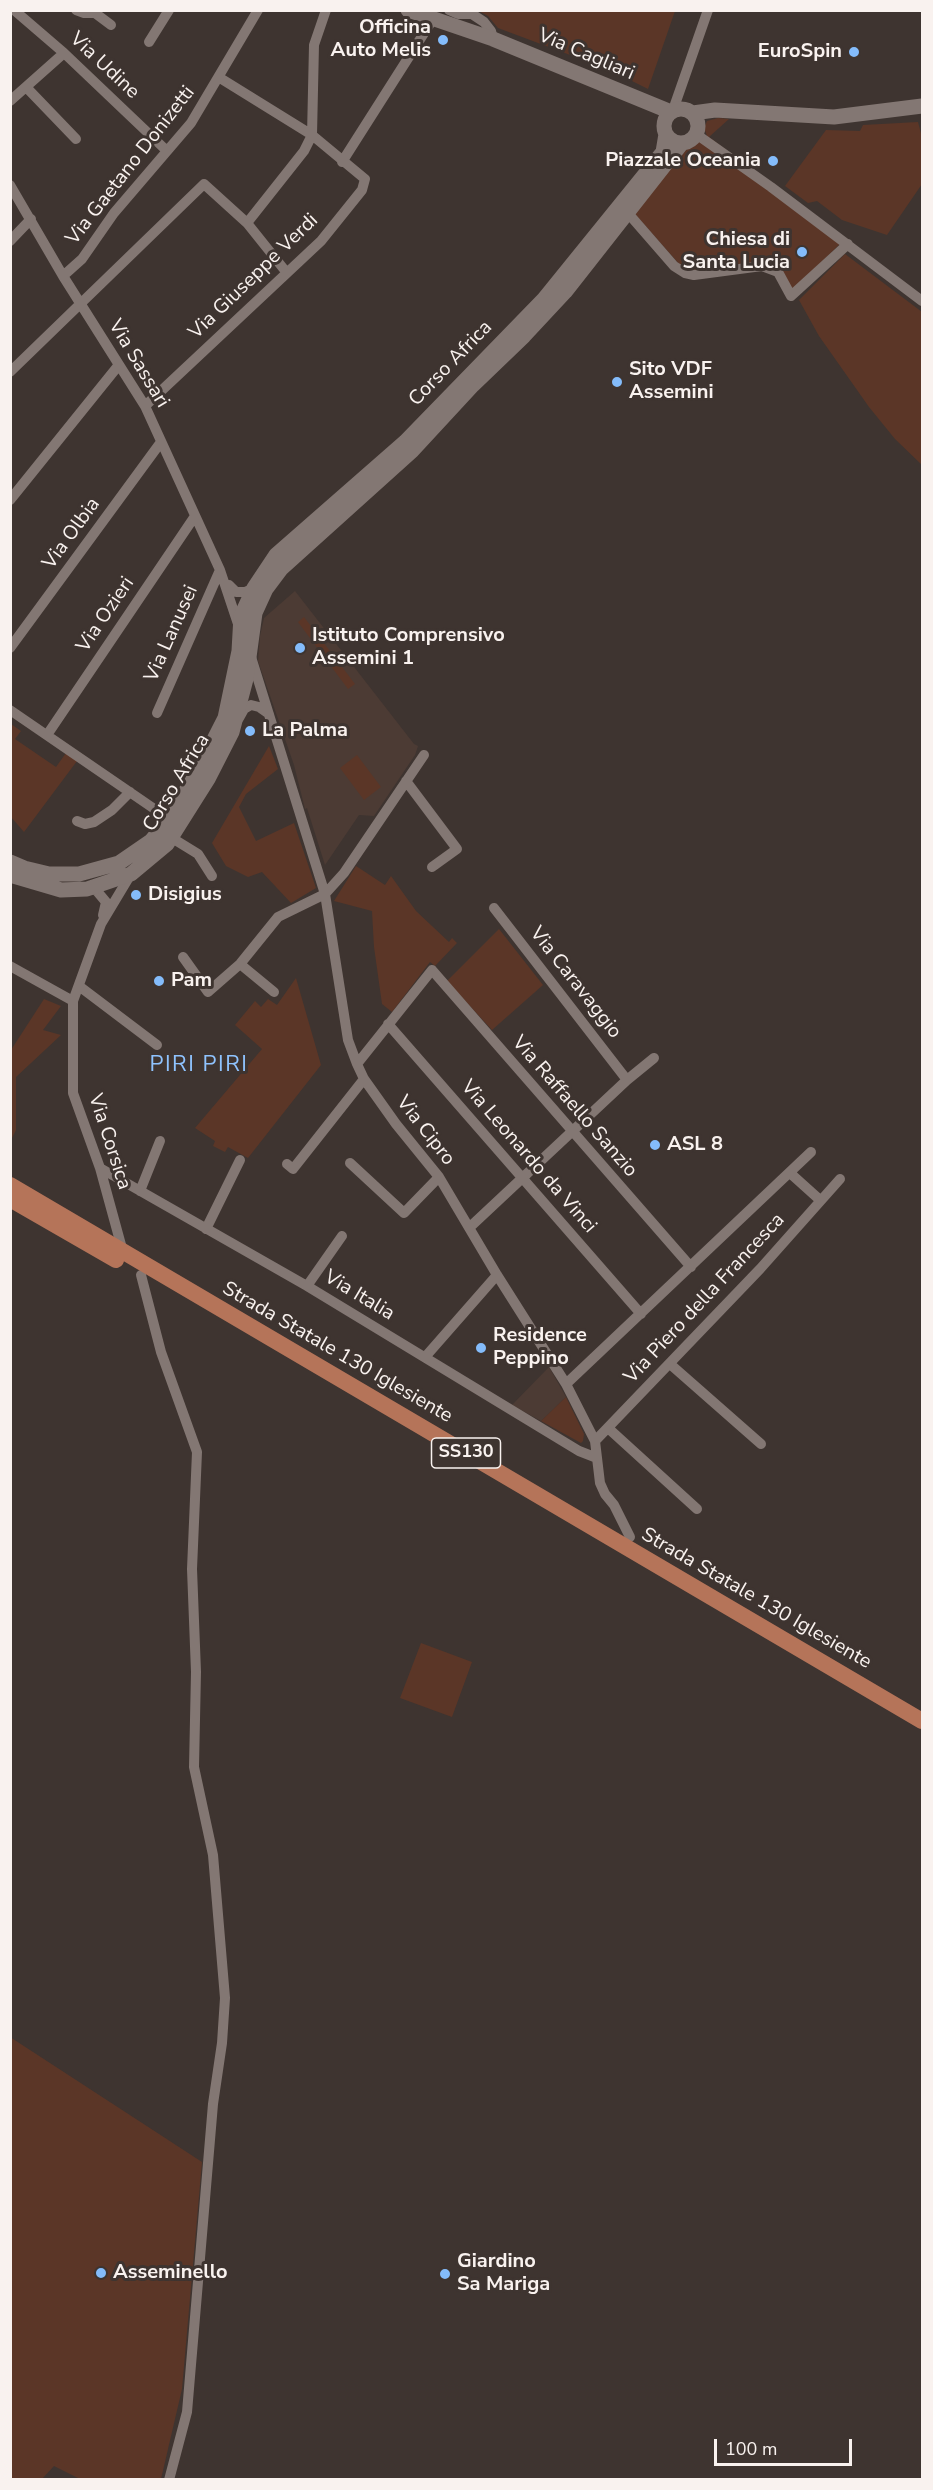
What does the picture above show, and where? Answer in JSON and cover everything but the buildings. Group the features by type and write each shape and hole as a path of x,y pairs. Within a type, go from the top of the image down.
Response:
{"main road":[{"name":"Strada Statale 130 Iglesiente","path":"10,1185 922,1721"},
{"name":"Strada Statale 130 Iglesiente","path":"10,1199 922,1731"}],"street":[{"name":"Via Udine","path":"14,10 64,53 167,151"},
{"path":"76,10 95,13 111,24"},
{"path":"149,42 170,10"},
{"name":"Via Gaetano Donizetti","path":"63,276 82,259 114,213 191,123 220,78 258,10"},
{"path":"247,223 303,151 312,135 314,45 326,10"},
{"name":"Via Cagliari","path":"408,10 433,19 475,25 493,39 646,104 669,119"},
{"path":"449,10 458,14 472,14 475,25"},
{"path":"669,119 708,10"},
{"path":"220,78 312,135 342,162 433,19"},
{"path":"10,101 64,53"},
{"path":"26,87 76,139"},
{"path":"682,143 688,142 696,124 714,110 834,117 922,106"},
{"name":"Via Cagliari","path":"669,119 687,110 696,124"},
{"path":"696,124 709,116 817,124 922,112"},
{"name":"Via Cagliari","path":"669,119 670,139 682,143"},
{"name":"Corso Africa","path":"10,862 49,874 73,874 116,864 150,841 170,819 225,718 247,648 246,615 254,588 276,555 405,442 544,299 663,152 669,119"},
{"path":"696,124 922,301"},
{"name":"Corso Africa","path":"10,875 61,890 87,889 131,874 167,844 208,779 232,732 246,679 246,615 281,568 412,451 473,385 524,336 564,292 682,143"},
{"name":"Via Giuseppe Verdi","path":"145,406 321,241 362,190 365,179 342,162"},
{"path":"10,372 204,184 247,223 287,273"},
{"name":"Via Sassari","path":"10,185 79,303 145,406 220,570 246,615"},
{"path":"627,212 674,266 684,273 694,275 762,266 777,272 791,297 848,244"},
{"path":"10,241 31,219"},
{"path":"10,500 118,366"},
{"name":"Via Olbia","path":"10,648 162,442"},
{"name":"Via Ozieri","path":"47,735 195,516"},
{"name":"Via Sassari","path":"220,570 246,615"},
{"name":"Via Lanusei","path":"157,713 220,570"},
{"path":"229,585 236,592 245,592 254,588"},
{"name":"Via Cipro","path":"247,648 325,894 348,1040 357,1064 364,1079 396,1124 439,1177 497,1275 566,1384 595,1441 600,1483 604,1494 614,1505 630,1537"},
{"name":"Via Cipro","path":"246,679 269,714"},
{"path":"232,732 244,709 251,705 269,714"},
{"path":"10,710 170,819"},
{"path":"183,957 208,992 240,964 278,917 325,894 344,873 424,755"},
{"path":"406,781 457,849 432,867"},
{"path":"77,821 85,824 94,822 112,810 130,792"},
{"path":"172,838 198,854 212,876"},
{"name":"Corso Africa","path":"107,882 116,864"},
{"name":"Via Corsica","path":"123,1252 100,1168 73,1093 73,1001 101,924 131,874"},
{"path":"101,924 106,902 107,882"},
{"path":"87,889 96,890 106,902"},
{"name":"Via Caravaggio","path":"494,908 627,1080"},
{"path":"240,964 274,992"},
{"path":"11,967 73,1001"},
{"name":"Via Raffaello Sanzio","path":"388,1024 432,970 691,1266"},
{"path":"79,986 157,1045"},
{"path":"357,1064 388,1024"},
{"name":"Via Leonardo da Vinci","path":"388,1024 641,1314"},
{"path":"470,1227 571,1131 654,1058"},
{"path":"287,1164 293,1169 364,1079"},
{"path":"140,1191 160,1141"},
{"path":"566,1384 812,1152"},
{"path":"206,1229 240,1160"},
{"path":"350,1163 404,1213 439,1177"},
{"name":"Via Italia","path":"100,1168 426,1356 579,1451 597,1458"},
{"path":"790,1173 820,1200"},
{"name":"Via Piero della Francesca","path":"595,1441 760,1269 840,1179"},
{"path":"307,1286 342,1236"},
{"path":"141,1275 161,1352 197,1452 192,1569 196,1672 194,1767 213,1855 225,1998 222,2043 213,2104 187,2412 169,2480"},
{"path":"426,1356 497,1275"},
{"path":"670,1364 761,1444"},
{"path":"608,1428 697,1509"}],"shaded area":[{"path":"477,10 675,11 648,89 614,72 614,69 607,66 605,68 498,28 488,16"},
{"path":"718,118 729,119 709,137 845,239 792,291 778,269 695,272 680,265 633,212 686,150 707,136 704,128 707,121"},
{"path":"918,122 922,137 922,184 887,235 842,220 817,201 808,203 785,186 826,130 860,131 863,125"},
{"path":"845,254 922,312 922,465 895,439 869,407 819,336 799,300"},
{"path":"295,591 414,744 418,746 415,755 374,816 359,815 325,865 258,661 264,618"},
{"path":"304,617 355,684 348,689 298,622"},
{"path":"11,724 21,731 15,739 56,767 66,753 77,761 24,832 11,817"},
{"path":"269,746 278,769 246,794 239,807 256,841 294,823 316,888 291,903 262,872 248,877 226,866 212,843"},
{"path":"357,755 381,787 364,800 340,768"},
{"path":"356,866 385,885 391,876 416,911 449,942 452,938 457,943 435,966 430,962 392,1012 382,1004 374,947 372,911 334,901"},
{"path":"499,929 543,985 492,1030 447,981"},
{"path":"296,978 321,1065 248,1158 228,1147 225,1152 213,1146 215,1141 195,1128 262,1049 235,1025 255,1001 261,1007 268,999 277,1005"},
{"path":"44,999 61,1006 43,1030 61,1035 16,1077 16,1130 11,1140 11,1050"},
{"path":"549,1367 566,1397 541,1421 512,1405"},
{"path":"566,1397 584,1434 581,1443 541,1421"},
{"path":"421,1643 472,1662 452,1717 400,1698"},
{"name":"Asseminello","path":"10,2037 202,2162 182,2389 161,2479 80,2479 54,2466 42,2479 11,2479"}],"place":[{"name":"Officina Auto Melis","path":"443,40"},
{"name":"EuroSpin","path":"854,52"},
{"name":"Piazzale Oceania","path":"773,161"},
{"name":"Chiesa di Santa Lucia","path":"802,252"},
{"name":"Sito VDF Assemini","path":"617,382"},
{"name":"Istituto Comprensivo Assemini 1","path":"300,648"},
{"name":"La Palma","path":"250,731"},
{"name":"Disigius","path":"136,895"},
{"name":"Pam","path":"159,981"},
{"name":"ASL 8","path":"655,1145"},
{"name":"Residence Peppino","path":"481,1348"},
{"name":"Asseminello","path":"101,2273"},
{"name":"Giardino Sa Mariga","path":"445,2274"}],"district":[{"name":"PIRI PIRI","path":"199,1066"}]}
